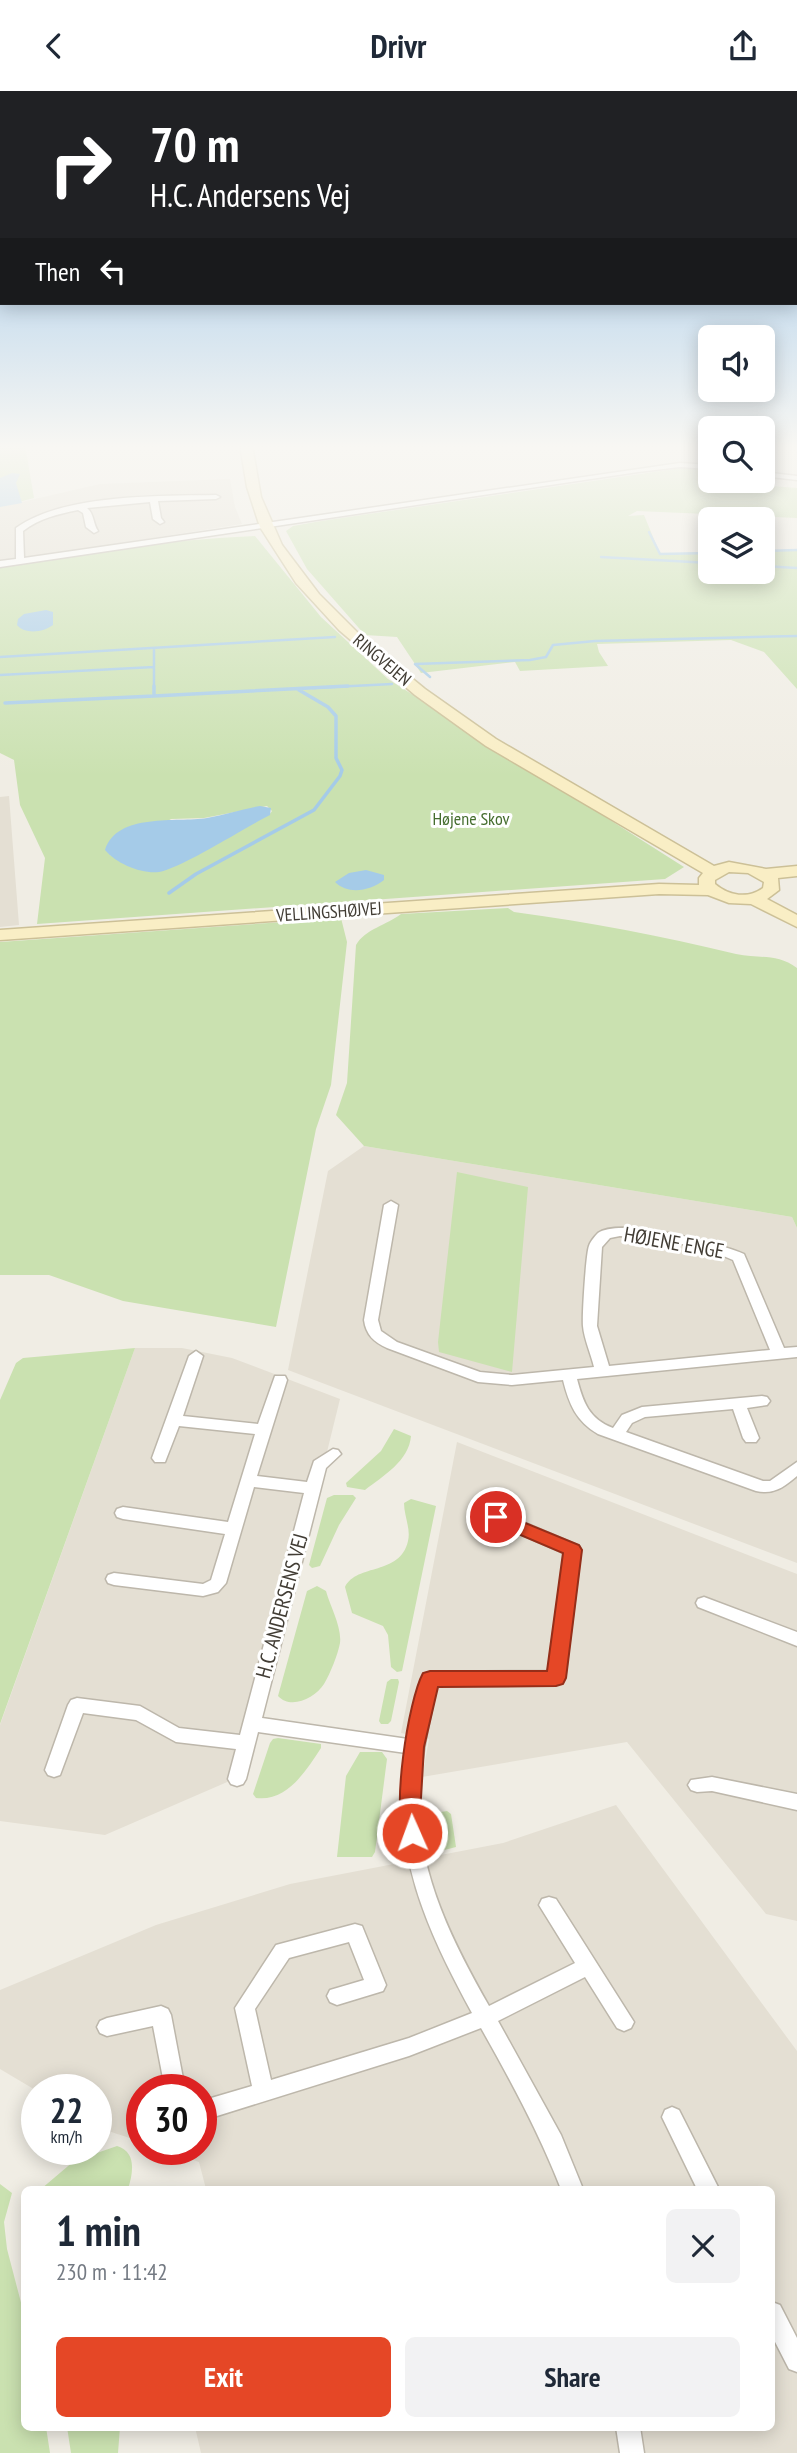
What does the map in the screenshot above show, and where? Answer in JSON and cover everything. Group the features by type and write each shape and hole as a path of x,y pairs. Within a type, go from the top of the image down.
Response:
{"main road":[{"name":"RINGVEJEN","path":"284,555 292,569 340,623 404,680 471,730 555,782 669,845 713,878"},
{"path":"797,873 764,887 726,898 713,878 744,867 764,887 797,922"},
{"name":"VELLINGSHØJVEJ","path":"0,935 659,889 713,878"},
{"path":"764,887 797,915"}],"street":[{"path":"20,555 20,561"},
{"path":"0,564 59,555"},
{"path":"391,1205 371,1319 372,1330 378,1339 478,1377 494,1380 569,1375 797,1352"},
{"name":"HØJENE ENGE","path":"603,1372 590,1326 595,1247 601,1237 609,1233 639,1234 720,1248 739,1257 779,1354"},
{"path":"160,1458 196,1356"},
{"path":"569,1375 579,1412 589,1423 616,1435 762,1487 774,1486 797,1468"},
{"path":"114,1579 203,1590 218,1583 280,1380"},
{"path":"616,1435 627,1419 642,1412 762,1401"},
{"path":"738,1403 751,1438"},
{"path":"174,1420 264,1430"},
{"name":"H.C. ANDERSENS VEJ","path":"237,1779 319,1465 333,1454"},
{"path":"248,1481 313,1488"},
{"path":"123,1513 234,1529"},
{"path":"496,1517 573,1550 556,1678 430,1679 414,1747 410,1815 417,1871 436,1922 533,2101 571,2186"},
{"path":"704,1603 797,1639"},
{"path":"54,1770 77,1705 140,1713 176,1735 246,1743"},
{"path":"251,1724 414,1747"},
{"path":"697,1784 712,1784 797,1801"},
{"path":"548,1905 624,2022"},
{"path":"263,2090 245,2008 283,1951 355,1932 376,1985 337,1996"},
{"path":"217,2106 409,2047 486,2017 588,1966"},
{"path":"107,2027 161,2015 172,2074"},
{"path":"672,2117 706,2186"},
{"path":"775,2319 797,2361"},
{"path":"629,2431 632,2453"}],"shaded area":[{"path":"0,555 43,555 0,562"},
{"path":"9,796 19,925 0,927 0,797"},
{"path":"364,1146 792,1217 797,1228 797,1563 288,1370 328,1171"},
{"path":"135,1348 182,1348 232,1358 340,1399 248,1773 105,1835 0,1821 0,1725"},
{"path":"457,1442 797,1574 797,1921 766,1914 627,1742 422,1777 429,1739 401,1733"},
{"path":"616,1805 797,2051 797,2453 201,2453 196,2431 775,2431 775,2186 205,2186 200,2165 217,2165 217,2074 126,2074 126,2137 112,2132 112,2074 21,2074 21,2081 0,2069 0,1990 156,1925 290,1884 503,1843"}],"green space":[{"name":"Højene Skov","path":"81,555 271,555 321,617 388,679 684,867 665,879 37,924 45,858 20,805 14,760 0,753 0,568","holes":["267,806 272,811 269,815 110,856 171,819 204,818"]},
{"path":"299,555 698,555 698,584 775,584 775,555 797,555 797,689 764,652 731,640 597,644 608,666 520,671 515,662 421,673 397,637 365,635 307,569"},
{"path":"508,908 514,912 625,930 736,954 775,958 797,968 797,1228 792,1217 364,1146 336,1115 347,1083 356,945 360,940 401,914"},
{"path":"341,918 347,942 331,1085 316,1129 276,1327 123,1301 49,1275 0,1275 0,942"},
{"path":"457,1172 528,1187 512,1372 439,1352"},
{"path":"135,1348 0,1724 0,1400 16,1363 23,1358"},
{"path":"394,1429 411,1436 406,1453 387,1473 365,1490 347,1487 346,1483 381,1451"},
{"path":"334,1495 353,1495 356,1498 339,1525 320,1566 312,1568 309,1565 327,1498"},
{"path":"411,1499 436,1506 402,1671 397,1672 391,1667 388,1635 383,1626 352,1613 345,1587 359,1575 388,1565 403,1552 409,1536 404,1503"},
{"path":"317,1586 326,1591 339,1630 339,1648 329,1675 320,1689 302,1701 289,1702 278,1696 307,1591"},
{"path":"398,1679 399,1682 391,1721 381,1724 379,1721 387,1682"},
{"path":"278,1738 321,1744 321,1748 302,1775 286,1790 267,1798 256,1798 253,1794 270,1743"},
{"path":"360,1752 382,1752 387,1759 375,1852 372,1857 337,1857 346,1776"},
{"path":"447,1811 451,1814 456,1847 433,1853 426,1849 421,1819 423,1815"},
{"path":"117,2146 126,2151 126,2165 132,2165 129,2186 45,2186 69,2165 112,2165 112,2148"},
{"path":"0,2184 12,2193 4,2222 7,2249 21,2303 21,2431 47,2431 50,2453 0,2453"},
{"path":"68,2431 120,2431 118,2453 71,2453"}],"water":[{"path":"46,610 53,612 53,625 40,631 30,631 17,625 18,619 24,614"},
{"path":"260,806 271,808 270,815 197,856 159,872 130,867 105,850 112,838 135,824 207,818"},
{"path":"366,870 384,875 384,880 359,890 346,889 335,882 349,873"}],"waterway":[{"path":"601,557 698,562"},
{"path":"775,567 797,568"},
{"path":"430,677 415,664 530,660 546,657 553,645 595,641 797,636"},
{"path":"0,657 335,637"},
{"path":"154,648 154,667"},
{"path":"0,675 154,667"},
{"path":"154,667 154,696"},
{"path":"313,688 392,684"},
{"path":"154,696 348,686"},
{"path":"169,893 196,874 314,810 340,776 342,770 336,758 336,716 328,707 299,690"},
{"path":"5,703 154,696"}],"route":[{"path":"412,1833 410,1815 414,1747 430,1679 556,1678 573,1550 496,1517"}]}
